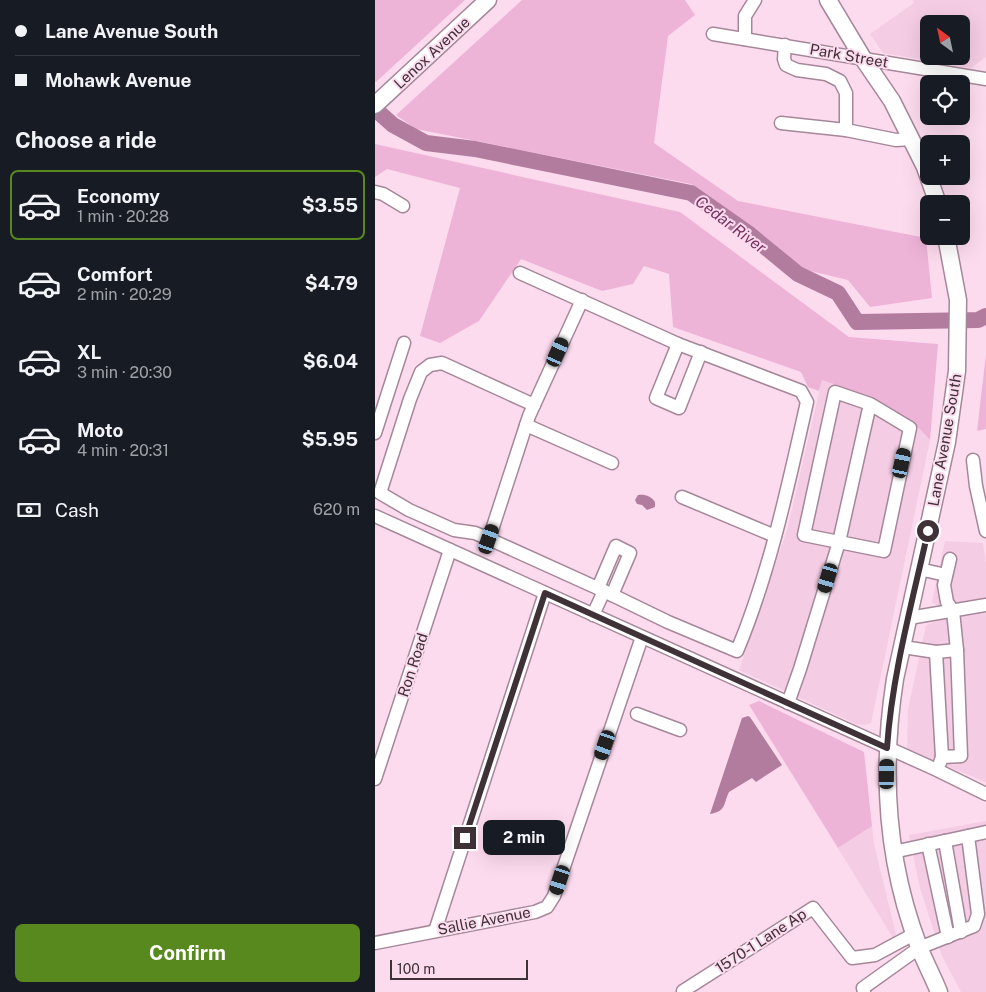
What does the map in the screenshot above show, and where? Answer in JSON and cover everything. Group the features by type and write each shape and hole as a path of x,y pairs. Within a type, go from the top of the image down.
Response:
{"main road":[{"name":"Lenox Avenue","path":"381,100 488,0"},
{"path":"828,0 864,60 892,101 908,130 925,167 935,195"},
{"name":"Lane Avenue South","path":"939,992 917,941 901,890 893,852 887,748 890,713 903,647 951,425 959,348 958,300 948,245"}],"street":[{"path":"745,39 745,16 755,0"},
{"name":"Park Street","path":"713,34 986,79"},
{"path":"785,45 784,59 786,65 797,70 826,74 840,81 846,93 847,130"},
{"path":"781,123 847,130 896,140 911,138"},
{"path":"375,192 383,194 403,206"},
{"path":"520,273 678,344 801,391 807,402 775,536 748,625 737,651 668,622 605,591 475,533 454,530 409,510 380,493 409,399 421,372 430,365 442,363 534,405"},
{"path":"489,539 525,425 582,300"},
{"path":"375,433 404,343"},
{"path":"678,344 656,398 679,408 701,352"},
{"path":"835,392 870,404 910,428 884,552 804,534 835,392"},
{"path":"788,703 801,669 839,542 870,404"},
{"path":"525,425 612,463"},
{"path":"973,460 981,485 986,531"},
{"path":"682,497 775,536"},
{"path":"375,516 937,770 986,794"},
{"name":"Ron Road","path":"375,779 451,550"},
{"path":"942,757 961,756 957,650 953,611 947,602 944,586 950,559"},
{"path":"919,569 946,575"},
{"path":"593,615 605,591"},
{"path":"435,931 545,593"},
{"path":"909,618 986,605"},
{"name":"Sallie Avenue","path":"375,943 535,912 547,907 555,896 642,637"},
{"path":"903,647 936,652 957,650"},
{"path":"936,652 942,757 937,770"},
{"path":"637,714 680,730"},
{"path":"893,852 986,832"},
{"path":"864,992 863,988 917,941 947,937 974,926 978,914 967,836"},
{"path":"945,840 961,932"},
{"path":"928,844 947,937"},
{"name":"1570-1 Lane Ap","path":"684,992 813,908 852,958 875,954 917,941"}],"shaded area":[{"path":"375,0 465,0 376,82"},
{"path":"522,0 685,0 695,15 668,36 654,143 738,201 920,237 920,245 927,245 932,298 870,307 848,280 806,270 691,184 416,129 396,115"},
{"path":"913,0 986,0 986,57 971,68 953,65 970,65 970,15 920,15 920,59 883,53 870,34 914,3"},
{"path":"375,144 680,212 849,337 938,344 930,440 915,424 874,398 822,380 819,391 808,387 801,372 673,327 669,274 644,266 633,284 602,291 521,259 479,321 440,343 420,336 460,188 387,169 375,177"},
{"path":"986,354 986,429 977,431"},
{"path":"822,380 874,398 915,424 930,440 871,723 865,725 856,724 739,670 787,530"},
{"path":"638,495 652,498 655,502 655,507 647,510 642,505 637,504 635,500"},
{"path":"945,541 983,543 986,563 986,599 939,607 932,602"},
{"path":"986,613 986,782 907,750 908,710 926,625 943,619"},
{"path":"759,701 864,752 872,826 838,848 749,705"},
{"path":"748,716 782,765 756,782 752,778 729,792 721,809 710,814 742,718"},
{"path":"986,821 986,992 961,992 942,956 920,888 909,835"},
{"path":"872,826 874,844 896,934 893,938 838,848"}],"waterway":[{"name":"Cedar River","path":"375,109 393,125 426,143 475,149 691,193 748,233 798,274 838,293 857,322 978,320 986,316"}],"route":[{"path":"465,838 545,593 887,748 895,680 928,531"}]}
